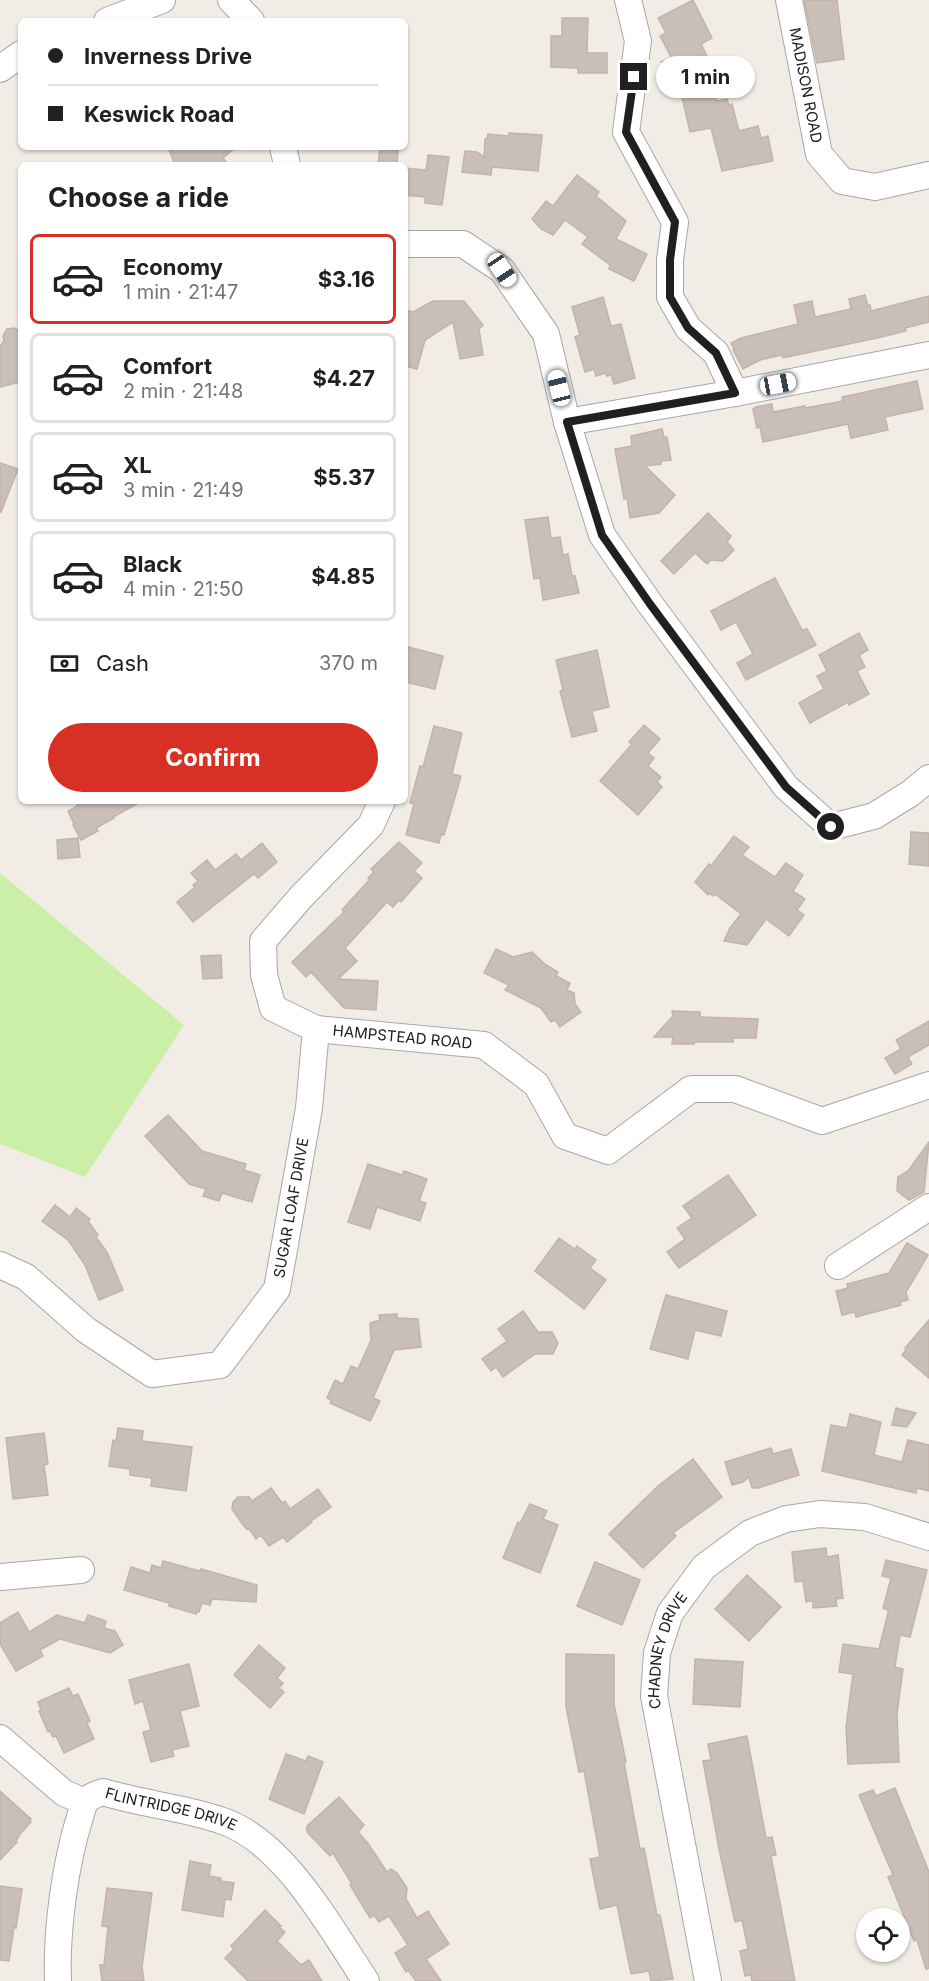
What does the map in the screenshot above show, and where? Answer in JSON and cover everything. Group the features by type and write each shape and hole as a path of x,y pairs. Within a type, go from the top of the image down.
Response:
{"street":[{"path":"115,18 162,0"},
{"path":"231,0 248,18"},
{"path":"628,0 638,41 626,132 675,222 670,260 670,297 688,328 716,353 735,393"},
{"name":"MADISON ROAD","path":"789,0 819,154 842,181 875,187 929,175"},
{"path":"0,69 18,56"},
{"path":"408,244 463,244 502,270 546,334 567,422 602,535 650,604 786,787 831,827 874,816 911,793 929,778"},
{"path":"567,422 735,393 929,355"},
{"name":"HAMPSTEAD ROAD","path":"381,804 372,825 301,897 263,941 264,975 273,1008 316,1029 484,1045 536,1084 565,1136 608,1151 691,1089 735,1089 822,1121 929,1085"},
{"name":"SUGAR LOAF DRIVE","path":"0,1265 26,1276 86,1330 152,1374 220,1365 277,1289 309,1108 316,1029"},
{"path":"838,1266 929,1207"},
{"name":"CHADNEY DRIVE","path":"708,1981 654,1696 657,1653 670,1613 704,1567 750,1533 786,1519 820,1514 866,1517 929,1538"},
{"path":"0,1577 81,1570"},
{"path":"0,1738 64,1793 85,1802"},
{"name":"FLINTRIDGE DRIVE","path":"58,1981 57,1963 64,1886 75,1832 85,1802 93,1795 104,1792 128,1800 222,1820 242,1828 260,1840 299,1882 366,1981"}],"green space":[{"path":"0,873 184,1025 85,1177 0,1144"}],"building":[{"path":"693,0 712,38 701,44 708,58 702,61 708,72 704,74 717,101 727,99 729,105 732,104 739,131 758,126 761,138 768,136 773,161 722,171 711,128 690,132 679,84 674,86 661,62 671,57 660,36 666,33 658,18"},
{"path":"804,0 837,0 844,59 817,63"},
{"path":"562,18 588,18 587,53 607,53 607,73 578,73 578,68 551,67 551,36 562,36"},
{"path":"509,133 542,135 538,171 492,167 491,175 462,172 465,151 477,152 484,157 485,139 488,134 509,136"},
{"path":"169,150 232,150 223,158 226,162 174,162"},
{"path":"380,150 398,150 397,162 378,162"},
{"path":"428,155 449,157 442,205 425,203 425,197 408,195 408,168 426,170"},
{"path":"577,175 599,192 596,196 626,221 616,239 647,254 634,281 609,269 610,265 582,244 588,237 565,220 553,235 541,229 532,219 546,201 553,206"},
{"path":"865,295 871,311 929,296 929,322 905,328 906,331 877,338 783,358 782,355 760,360 743,369 733,350 731,343 741,338 798,324 794,305 812,301 815,317 851,309 849,299"},
{"path":"603,297 611,326 621,324 635,378 614,384 611,375 607,376 606,373 596,376 594,369 585,372 575,337 580,335 572,307"},
{"path":"433,301 464,301 483,325 479,329 483,355 460,359 453,322 425,340 417,369 408,367 408,311 413,312"},
{"path":"14,328 18,330 18,383 0,387 0,346 7,329"},
{"path":"917,381 923,409 885,417 888,430 851,438 848,424 763,442 760,427 757,428 753,409 756,407 772,404 773,412 805,406 805,408 843,401 842,397"},
{"path":"662,429 664,437 667,437 671,460 645,466 675,495 659,513 630,518 627,498 624,499 615,449 632,446 631,436"},
{"path":"0,463 18,469 1,512 0,512"},
{"path":"708,513 731,536 727,542 734,550 723,561 711,560 707,564 695,553 674,574 661,561"},
{"path":"548,517 551,538 560,537 563,555 568,554 572,576 575,576 579,593 543,600 540,578 534,579 525,520"},
{"path":"775,578 802,630 807,629 816,645 746,680 737,663 753,654 736,622 721,630 711,611"},
{"path":"859,633 868,650 859,655 865,667 857,671 869,694 849,705 848,702 810,723 799,703 824,689 817,676 827,671 819,655"},
{"path":"408,647 443,656 435,689 408,683"},
{"path":"597,650 609,707 592,711 597,731 572,737 560,691 563,690 556,660"},
{"path":"644,725 660,739 648,753 654,758 648,766 661,777 657,782 662,787 638,815 600,781 632,744 629,742"},
{"path":"434,726 462,733 452,774 461,776 444,835 441,834 439,843 406,835 414,804 410,803"},
{"path":"78,804 137,804 96,828 98,831 81,840 68,811"},
{"path":"911,832 929,833 929,866 909,864"},
{"path":"734,836 749,847 742,855 775,877 786,863 803,875 793,891 805,899 797,910 804,915 789,936 766,919 747,945 724,941 730,928 741,914 715,894 713,896 709,893 708,895 695,882 709,864 711,866"},
{"path":"78,838 80,857 58,859 57,840"},
{"path":"399,842 422,863 414,871 422,878 401,902 399,900 393,907 387,902 345,948 357,961 338,979 378,981 376,1010 344,1008 311,972 306,977 292,962 344,912 342,910 370,879 368,878 374,872 371,869"},
{"path":"262,843 277,862 258,878 254,874 193,922 177,902 195,887 193,885 198,881 191,873 207,860 215,870 236,854 241,860"},
{"path":"496,949 513,957 532,952 558,972 556,976 570,983 567,990 574,993 575,1004 581,1012 560,1027 555,1020 551,1022 541,1008 505,990 509,985 484,973"},
{"path":"221,955 222,978 203,979 201,956"},
{"path":"672,1011 700,1012 700,1017 758,1019 756,1038 733,1038 733,1042 672,1044 673,1037 654,1037 673,1016"},
{"path":"929,1021 929,1045 908,1057 912,1064 895,1074 885,1058 901,1049 896,1040"},
{"path":"168,1115 202,1151 246,1164 244,1170 260,1175 252,1202 222,1193 219,1201 203,1196 206,1189 189,1184 145,1136"},
{"path":"929,1142 924,1192 909,1200 897,1191 898,1177 908,1171"},
{"path":"368,1164 402,1175 404,1171 427,1179 419,1201 426,1203 420,1221 377,1207 370,1229 348,1222"},
{"path":"728,1175 756,1215 679,1268 667,1252 685,1239 677,1228 692,1218 683,1206"},
{"path":"55,1205 70,1217 76,1208 90,1219 88,1221 107,1252 123,1290 99,1300 85,1265 68,1240 42,1221"},
{"path":"559,1238 575,1249 577,1246 596,1260 590,1268 606,1280 584,1309 535,1271"},
{"path":"907,1243 928,1255 906,1292 908,1300 900,1302 901,1305 856,1317 855,1312 842,1315 836,1291 848,1288 847,1284 889,1273"},
{"path":"666,1295 727,1311 721,1336 695,1330 688,1359 650,1349"},
{"path":"523,1311 538,1332 552,1332 558,1343 553,1354 535,1354 503,1377 496,1367 491,1371 482,1359 507,1341 498,1329"},
{"path":"397,1314 397,1318 418,1319 421,1347 394,1350 373,1398 380,1401 370,1421 330,1403 331,1400 327,1398 335,1380 343,1384 351,1366 358,1369 371,1340 370,1323 380,1320 379,1315"},
{"path":"929,1320 929,1378 902,1355 905,1348"},
{"path":"896,1408 916,1413 907,1427 892,1425"},
{"path":"850,1414 881,1422 874,1455 902,1462 908,1440 929,1445 929,1491 917,1488 916,1493 822,1471 831,1425 847,1428"},
{"path":"118,1428 143,1431 142,1441 192,1447 186,1491 151,1486 152,1478 130,1475 130,1469 109,1466 113,1440 116,1441"},
{"path":"44,1433 48,1464 44,1465 48,1495 13,1499 6,1438"},
{"path":"771,1448 773,1454 791,1449 799,1475 758,1488 752,1488 749,1477 743,1482 732,1485 725,1462"},
{"path":"693,1459 722,1497 673,1533 676,1536 643,1568 609,1534 658,1486"},
{"path":"271,1488 282,1503 285,1501 290,1509 318,1489 331,1507 287,1542 283,1537 269,1546 261,1535 256,1539 232,1509 233,1502 238,1497 249,1497 252,1501"},
{"path":"530,1504 547,1511 543,1519 558,1525 540,1573 503,1558 518,1522 520,1523"},
{"path":"826,1548 827,1557 838,1555 843,1598 836,1599 837,1606 813,1608 813,1601 806,1602 803,1581 795,1582 792,1552"},
{"path":"886,1560 927,1570 910,1637 900,1635 895,1667 903,1669 897,1714 899,1762 848,1764 846,1727 853,1674 839,1672 843,1644 879,1649 888,1613 888,1610 883,1608 891,1578 882,1576"},
{"path":"163,1561 257,1585 256,1602 212,1599 210,1605 202,1603 196,1614 169,1606 169,1603 124,1590 131,1567 150,1573 152,1565 161,1568"},
{"path":"595,1562 640,1580 622,1625 577,1606"},
{"path":"747,1575 781,1607 749,1641 715,1609"},
{"path":"18,1612 29,1632 57,1615 85,1623 88,1615 106,1621 104,1628 115,1631 123,1645 110,1653 60,1639 40,1650 43,1656 16,1671 0,1644 0,1623"},
{"path":"259,1645 285,1668 277,1678 283,1683 279,1688 284,1692 270,1708 234,1675"},
{"path":"566,1654 614,1655 614,1704 626,1762 624,1762 640,1849 644,1848 673,1979 651,1981 649,1971 631,1974 617,1905 600,1909 590,1859 600,1857 584,1771 579,1772 566,1707"},
{"path":"695,1659 743,1662 740,1707 693,1704"},
{"path":"189,1664 199,1706 180,1711 189,1746 172,1750 174,1756 151,1762 143,1732 151,1730 143,1701 135,1704 129,1680"},
{"path":"69,1688 73,1696 78,1694 90,1721 87,1723 94,1739 64,1753 56,1736 53,1737 50,1731 48,1732 39,1711 41,1710 38,1702"},
{"path":"747,1736 766,1838 772,1837 776,1855 771,1856 795,1981 752,1981 751,1975 745,1976 740,1951 748,1949 742,1920 735,1922 719,1849 703,1761 711,1760 708,1744"},
{"path":"286,1754 306,1761 308,1756 323,1762 304,1814 269,1799"},
{"path":"895,1788 929,1872 929,1968 926,1969 917,1940 914,1941 910,1931 910,1908 901,1908 888,1877 893,1875 859,1795 873,1790 876,1796"},
{"path":"0,1791 31,1819 29,1820 31,1822 0,1860"},
{"path":"339,1797 364,1825 358,1832 387,1872 391,1869 397,1873 407,1888 406,1899 417,1918 428,1911 449,1944 426,1959 441,1981 416,1981 408,1970 406,1972 395,1953 408,1945 389,1916 379,1922 374,1915 370,1918 333,1853 330,1856 307,1832 307,1826"},
{"path":"190,1861 211,1865 209,1876 221,1878 220,1881 234,1883 231,1900 225,1899 223,1917 182,1910"},
{"path":"0,1886 22,1889 9,1961 0,1960"},
{"path":"107,1888 152,1893 142,1967 144,1981 102,1981 100,1965 104,1965 108,1927 102,1926"},
{"path":"265,1910 285,1932 277,1941 301,1965 309,1960 322,1981 248,1981 225,1958 234,1949 231,1946"}],"route":[{"path":"634,77 626,132 675,222 670,260 670,297 688,328 716,353 735,393 567,422 602,535 650,604 786,787 831,827"}]}
